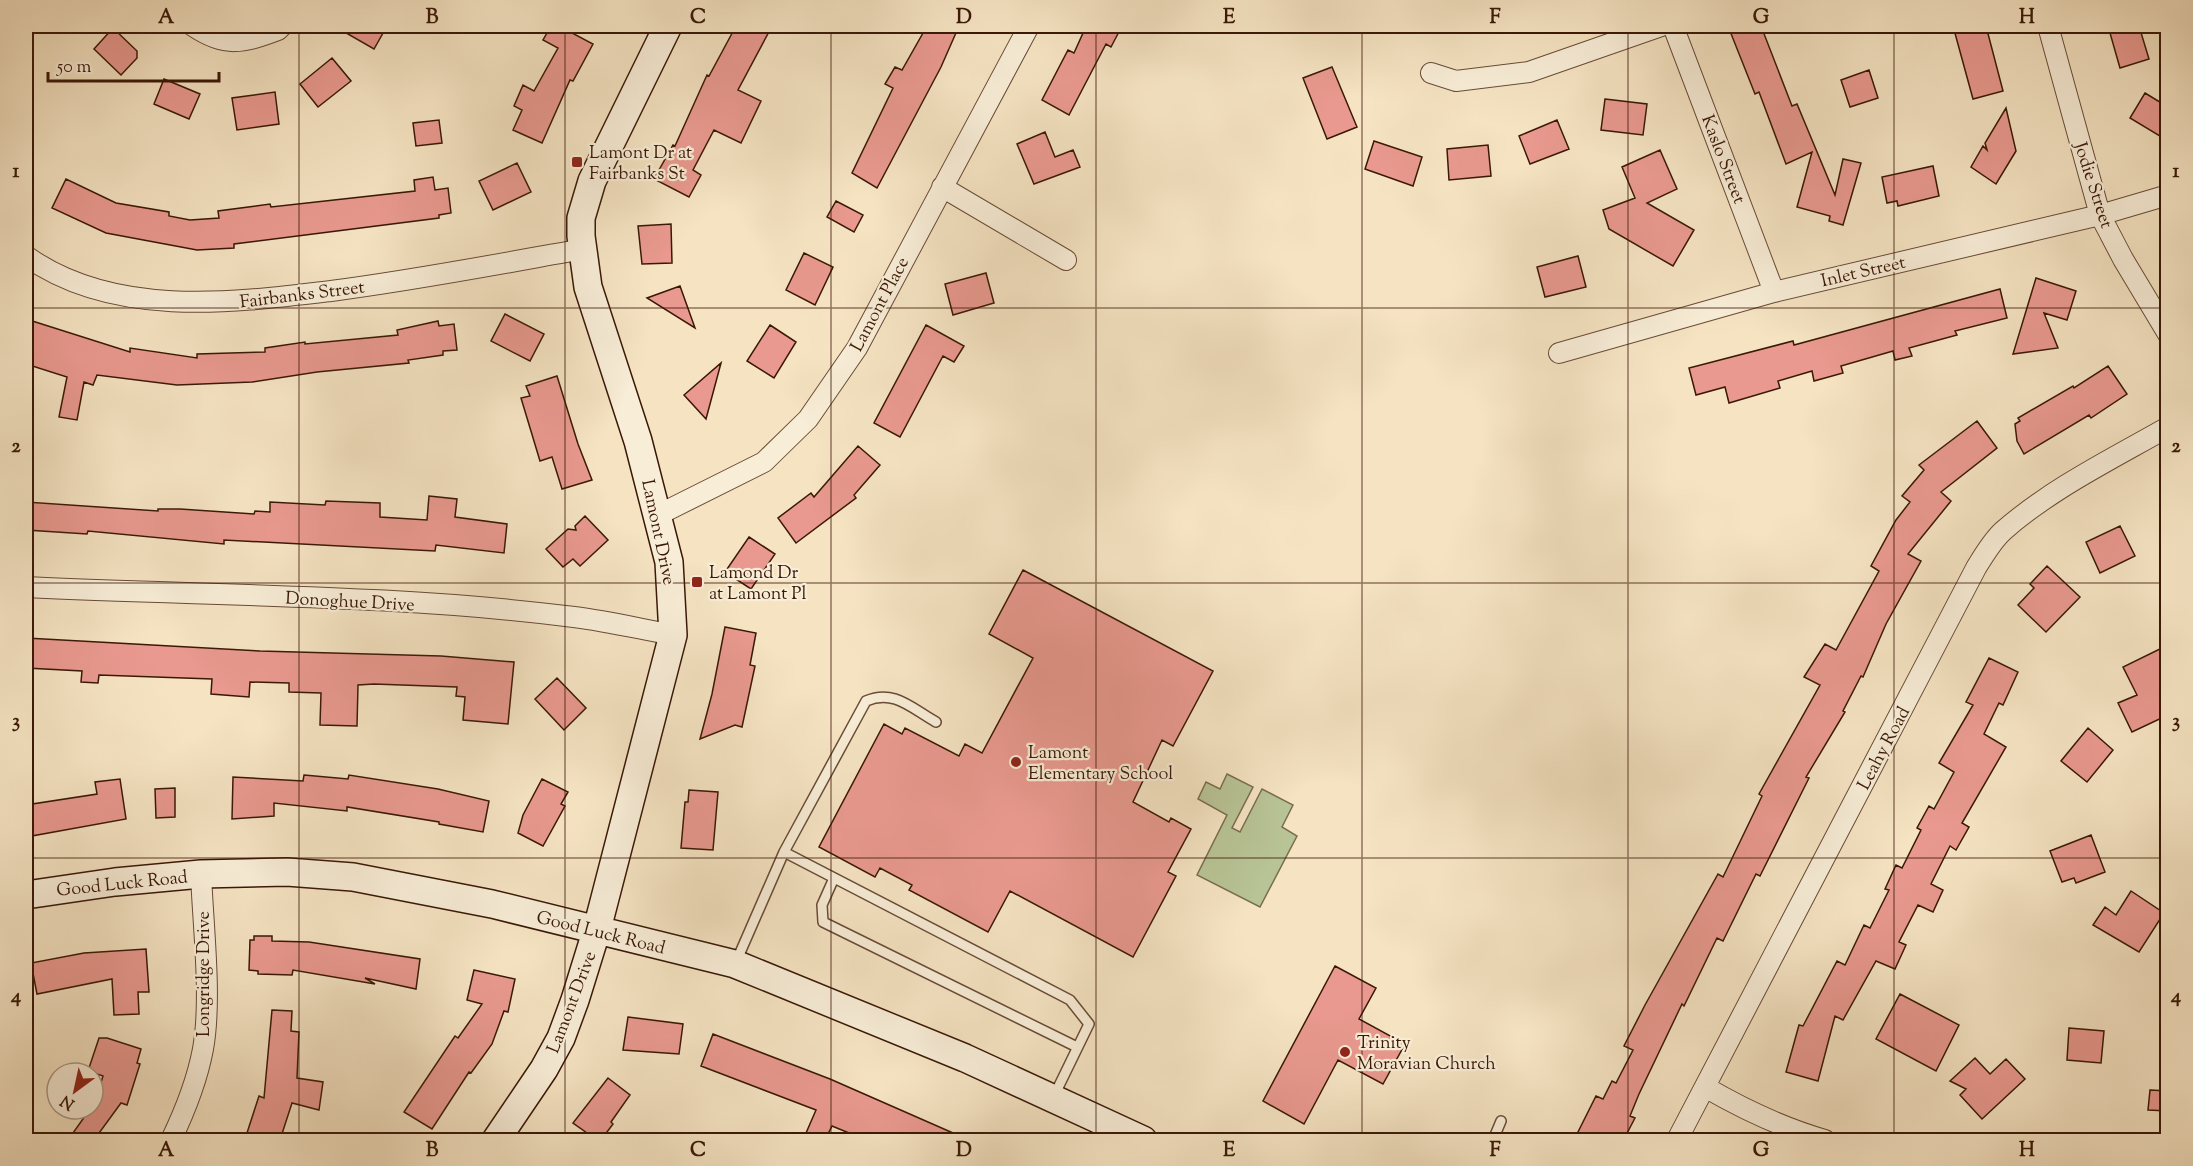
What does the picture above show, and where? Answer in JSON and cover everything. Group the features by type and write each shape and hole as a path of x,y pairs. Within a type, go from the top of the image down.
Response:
{"street":[{"path":"193,26 213,37 236,43 278,30 282,26"},
{"name":"Lamont Drive","path":"496,1140 561,1038 597,929 673,635 669,562 638,441 588,287 581,218 592,181 668,26"},
{"name":"Lamont Place","path":"658,515 764,462 808,419 857,348 1029,26"},
{"path":"1431,74 1456,81 1529,72 1661,26"},
{"name":"Kaslo Street","path":"1673,26 1774,292"},
{"name":"Jodie Street","path":"2048,26 2100,215 2122,259 2168,334"},
{"path":"942,187 1066,260"},
{"name":"Inlet Street","path":"1559,353 1774,292 2100,215 2168,195"},
{"name":"Fairbanks Street","path":"26,256 42,268 64,279 127,296 178,301 241,302 376,285 583,249"},
{"name":"Leahy Road","path":"1677,1140 1976,568 1991,544 2003,531 2038,504 2168,427"},
{"name":"Donoghue Drive","path":"26,587 351,600 477,608 575,617 673,635"},
{"name":"Good Luck Road","path":"26,894 115,882 201,874 288,872 353,878 492,904 735,964 864,1016 1053,1098 1143,1140"},
{"name":"Longridge Drive","path":"171,1140 186,1109 203,1049 206,1019 201,874"},
{"path":"1705,1087 1729,1101 1798,1133 1825,1140"}],"lane":[{"path":"735,964 784,852 866,701 880,695 894,698 936,722"},
{"path":"784,852 1070,1000 1089,1024 1053,1098"},
{"path":"834,878 822,905 823,922 1077,1047"},
{"path":"1493,1140 1502,1120"}],"green space":[{"path":"1227,774 1253,787 1232,828 1240,832 1262,789 1293,805 1282,827 1297,836 1260,907 1197,875 1227,815 1198,799 1206,782 1220,789"}],"building":[{"path":"334,26 387,26 374,49"},
{"path":"551,26 559,26 593,44 573,81 570,80 542,143 513,130 522,110 514,106 523,85 534,91 558,48 543,40"},
{"path":"736,26 772,26 738,90 761,101 741,143 714,130 693,170 701,175 689,197 654,179 673,145 675,146 707,75 709,76"},
{"path":"927,26 959,26 941,67 877,188 852,173 893,88 885,84 895,67 902,70"},
{"path":"1069,26 1122,26 1111,47 1106,44 1069,115 1042,100 1068,50 1074,53 1083,33"},
{"path":"1728,26 1761,26 1792,106 1797,104 1835,195 1843,159 1861,163 1843,225 1829,221 1830,216 1797,207 1812,152 1786,164 1759,92 1755,94"},
{"path":"1953,26 1986,26 2003,91 1973,99"},
{"path":"2108,26 2139,26 2149,59 2120,68"},
{"path":"113,28 137,51 137,58 121,75 94,49"},
{"path":"332,58 351,81 318,107 300,84"},
{"path":"1332,67 1357,127 1327,139 1303,78"},
{"path":"1869,70 1878,98 1850,107 1841,80"},
{"path":"164,79 200,94 189,119 154,104"},
{"path":"275,92 279,124 237,130 232,98"},
{"path":"2145,93 2168,107 2168,141 2130,118"},
{"path":"1605,99 1647,104 1643,135 1601,130"},
{"path":"2006,108 2016,151 1996,184 1971,167 1983,146 1987,150 1985,143"},
{"path":"439,120 442,143 416,146 413,123"},
{"path":"1557,120 1569,149 1530,164 1519,136"},
{"path":"1045,132 1055,157 1073,150 1080,167 1034,184 1017,144"},
{"path":"1374,141 1422,157 1413,186 1365,169"},
{"path":"1488,145 1491,176 1449,180 1447,149"},
{"path":"1660,150 1677,189 1647,203 1694,230 1673,266 1609,229 1603,210 1635,198 1622,167"},
{"path":"517,163 531,192 493,210 479,181"},
{"path":"1933,166 1939,196 1898,206 1897,201 1887,203 1882,177"},
{"path":"433,177 435,190 448,188 451,213 439,215 439,218 234,244 234,248 197,250 106,233 52,208 66,179 116,203 169,212 169,216 190,220 219,218 218,211 270,204 271,207 415,191 414,180"},
{"path":"836,201 863,215 854,232 827,217"},
{"path":"671,224 672,263 642,264 638,226"},
{"path":"804,253 833,267 815,305 786,290"},
{"path":"1578,256 1586,287 1545,297 1537,267"},
{"path":"986,273 994,303 953,315 945,284"},
{"path":"2036,278 2076,291 2067,320 2044,313 2058,348 2013,354"},
{"path":"680,286 695,328 647,298"},
{"path":"2000,289 2007,318 1955,331 1957,335 1909,348 1912,356 1895,360 1893,351 1841,366 1843,373 1814,381 1812,371 1778,381 1780,388 1729,403 1725,387 1696,395 1689,368 1793,341 1794,345"},
{"path":"505,314 544,334 530,361 491,341"},
{"path":"26,319 130,352 130,348 197,358 197,354 265,352 265,348 305,342 305,344 398,335 397,330 438,321 439,326 454,324 457,350 443,351 443,355 408,360 409,363 317,372 252,382 177,385 97,375 93,385 84,382 77,420 59,417 67,377 26,364"},
{"path":"770,325 796,342 774,378 747,361"},
{"path":"926,325 964,346 954,362 943,356 900,437 874,423"},
{"path":"721,363 706,419 684,395"},
{"path":"2108,366 2127,394 2091,418 2089,415 2024,454 2017,441 2015,424 2020,421 2018,418 2073,386 2074,388"},
{"path":"557,376 592,480 562,489 552,457 540,461 521,398 530,396 526,386"},
{"path":"1977,421 1997,448 1941,492 1951,501 1908,554 1921,561 1886,624 1863,677 1861,676 1843,711 1845,712 1806,777 1809,778 1760,876 1756,874 1723,941 1717,938 1684,1006 1682,1004 1639,1094 1630,1116 1635,1118 1624,1139 1574,1140 1596,1096 1603,1099 1612,1081 1616,1083 1633,1050 1624,1046 1645,1005 1718,874 1723,877 1762,796 1759,794 1820,685 1804,677 1825,644 1836,650 1879,571 1871,566 1896,520 1910,502 1902,496 1924,470 1919,465"},
{"path":"858,446 880,465 854,495 856,498 796,543 778,518 811,493 814,497"},
{"path":"429,496 457,499 455,517 507,524 504,553 436,545 435,551 224,540 224,544 88,531 87,534 26,530 26,502 158,511 158,509 180,509 254,514 255,511 270,512 270,502 325,505 326,501 380,503 380,517 427,520"},
{"path":"585,516 608,540 580,566 573,559 563,567 546,549 568,529 576,530 575,526"},
{"path":"2120,526 2135,556 2100,573 2086,542"},
{"path":"749,537 775,554 751,589 725,572"},
{"path":"2047,566 2080,597 2046,632 2018,605 2034,588 2030,584"},
{"name":"Lamont Elementary School","path":"1023,570 1213,671 1173,746 1162,740 1133,802 1169,822 1171,818 1191,829 1168,872 1176,876 1133,957 1010,891 988,932 909,890 912,885 880,868 875,877 819,847 884,724 902,734 905,728 959,756 965,744 982,753 1033,658 989,634"},
{"path":"725,627 756,633 750,665 755,666 742,727 735,725 700,739 712,694"},
{"path":"26,638 260,651 441,656 514,662 508,724 463,720 465,697 456,696 457,687 374,684 358,685 357,726 320,725 321,693 289,692 289,683 250,682 249,697 211,694 212,679 99,675 98,683 81,682 82,671 26,668"},
{"path":"2168,645 2168,715 2132,732 2118,703 2137,695 2123,667"},
{"path":"1989,658 2018,672 2003,705 1999,703 1984,734 2006,747 1962,823 1969,827 1956,850 1950,846 1931,884 1943,890 1933,912 1918,905 1899,942 1906,945 1895,969 1876,961 1843,1020 1835,1016 1818,1081 1786,1072 1799,1025 1803,1026 1837,961 1845,965 1864,925 1870,928 1889,890 1885,889 1896,865 1902,868 1921,830 1917,828 1929,806 1934,809 1954,772 1939,763 1973,705 1966,702"},
{"path":"557,678 586,708 564,730 535,699"},
{"path":"2088,728 2113,750 2087,782 2061,761"},
{"path":"304,775 348,779 349,775 438,789 489,801 483,832 439,824 439,822 347,807 347,811 274,803 274,816 232,819 233,777 303,781"},
{"path":"120,779 126,819 26,837 26,805 97,794 95,782"},
{"path":"542,779 568,792 561,804 565,806 543,846 518,833 523,815"},
{"path":"175,788 175,817 156,818 155,789"},
{"path":"689,790 718,792 713,850 681,848 685,802 688,802"},
{"path":"2091,835 2105,872 2076,883 2074,878 2062,882 2050,851"},
{"path":"2131,891 2164,913 2139,952 2093,925 2105,907 2116,915"},
{"path":"254,936 272,936 272,941 309,942 420,959 416,989 365,978 375,984 293,970 292,975 258,974 258,971 249,970 250,940 254,940"},
{"path":"146,949 149,992 138,992 139,1014 114,1015 112,979 37,994 31,963 84,953"},
{"name":"Trinity Moravian Church","path":"1335,966 1376,988 1359,1019 1405,1044 1383,1084 1338,1060 1304,1124 1263,1101"},
{"path":"474,970 515,979 508,1012 504,1011 492,1044 471,1073 469,1072 432,1129 404,1112 455,1036 458,1038 482,1004 467,1000"},
{"path":"1900,994 1959,1025 1936,1071 1876,1039"},
{"path":"272,1010 292,1011 291,1031 299,1032 297,1078 323,1082 319,1110 292,1103 280,1140 260,1140 246,1136 259,1096 264,1098"},
{"path":"628,1017 683,1024 679,1054 623,1050"},
{"path":"2069,1028 2104,1031 2101,1063 2067,1060"},
{"path":"713,1034 830,1079 969,1140 866,1140 832,1126 825,1140 803,1140 816,1110 701,1066"},
{"path":"99,1038 107,1038 141,1049 137,1063 140,1064 127,1105 121,1103 94,1140 68,1140 81,1121 105,1121 105,1061 91,1061"},
{"path":"1975,1058 1990,1074 2006,1059 2025,1079 1982,1119 1960,1095 1966,1089 1950,1081"},
{"path":"608,1078 630,1095 611,1122 613,1124 601,1140 597,1140 573,1123"},
{"path":"2150,1090 2168,1091 2168,1111 2148,1110"}],"place":[{"name":"Lamont Dr at Fairbanks St","path":"577,162"},
{"name":"Lamond Dr at Lamont Pl","path":"697,582"},
{"name":"Lamont Elementary School","path":"1016,762"},
{"name":"Trinity Moravian Church","path":"1345,1052"}]}
